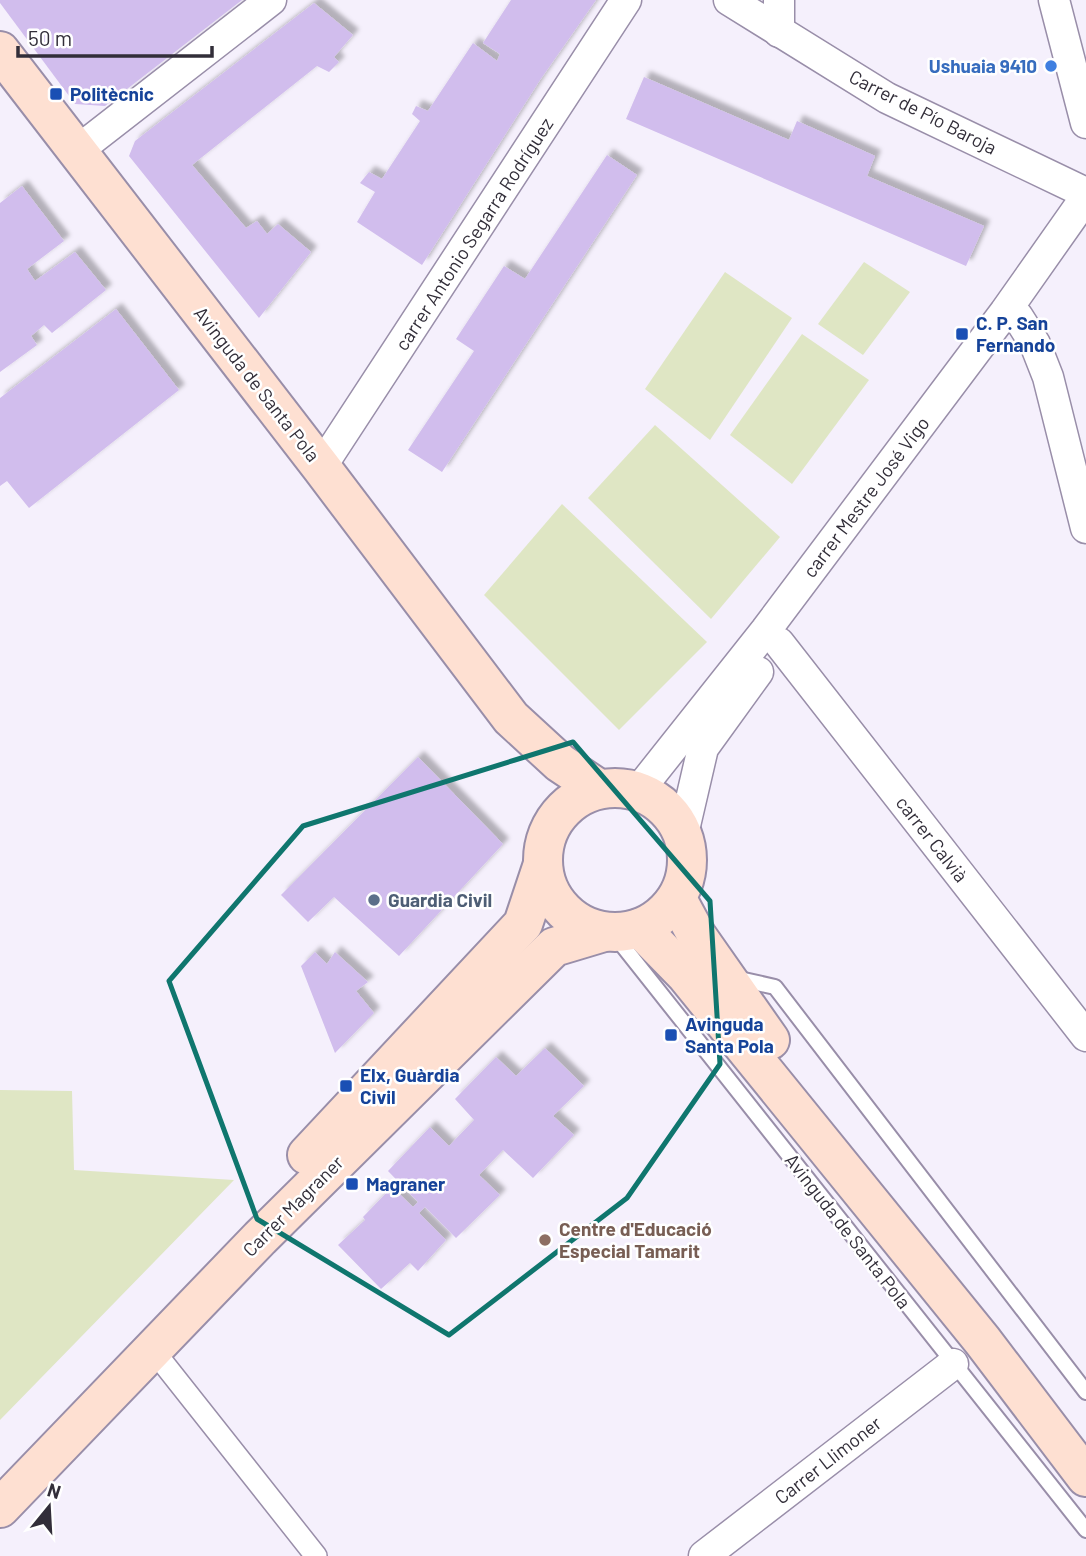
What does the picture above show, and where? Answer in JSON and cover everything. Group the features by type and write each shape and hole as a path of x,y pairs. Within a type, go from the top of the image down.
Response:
{"main road":[{"name":"Avinguda de Santa Pola","path":"0,51 511,718 541,770 558,818"},
{"name":"Avinguda de Santa Pola","path":"511,718 560,763 598,789"},
{"path":"598,789 639,790 661,803 683,834 688,857 686,878 677,899 666,912 619,931 572,919 552,896 542,867 543,846 549,828 570,802 598,789"},
{"name":"Carrer Magraner","path":"0,1470 360,1101 523,924 542,867"},
{"path":"677,899 697,936 756,1022 1086,1434"},
{"name":"Avinguda de Santa Pola","path":"619,931 694,985 982,1340 1086,1476"},
{"name":"Carrer Magraner","path":"0,1508 260,1238 554,947 619,931"}],"street":[{"path":"78,151 271,0"},
{"name":"carrer Antonio Segarra Rodríguez","path":"321,467 626,0"},
{"name":"Carrer de Pío Baroja","path":"729,0 887,98 1086,195"},
{"path":"779,0 779,32"},
{"path":"1054,0 1086,123"},
{"name":"carrer Mestre José Vigo","path":"639,790 766,631 1005,312 1086,195"},
{"name":"carrer Mestre José Vigo","path":"683,834 703,748 1018,317 1086,229"},
{"path":"1018,317 1035,344 1048,377 1086,528"},
{"name":"carrer Calvià","path":"779,643 1086,1036"},
{"path":"153,1350 316,1556"},
{"name":"Carrer Llimoner","path":"704,1556 953,1364"}],"lane":[{"name":"Avinguda de Santa Pola","path":"619,931 953,1364 1086,1530"},
{"path":"724,975 775,987 1086,1392"}],"highlighted area":[{"path":"573,742 710,901 720,1064 627,1198 449,1335 257,1219 169,981 303,826"}],"green space":[{"path":"864,262 910,292 863,355 818,324"},
{"path":"725,272 792,318 710,440 645,389"},
{"path":"802,334 869,380 792,484 730,435"},
{"path":"655,425 780,537 711,619 588,498"},
{"path":"562,504 707,642 619,730 484,595"},
{"path":"0,1090 72,1091 74,1170 234,1180 0,1420"}],"building":[{"path":"0,0 242,0 105,106 75,104"},
{"path":"511,0 596,0 540,80 422,265 357,222 375,192 360,183 369,172 382,179 420,121 412,114 416,106 428,111 473,43 497,61 500,54 483,43"},
{"path":"314,3 353,35 334,57 339,62 329,72 317,66 192,165 246,228 257,221 267,234 278,224 311,252 259,318 129,156 135,141"},
{"path":"644,77 789,140 797,121 875,156 867,176 984,226 966,266 626,119"},
{"path":"607,155 637,175 442,472 408,450 474,351 456,339 504,266 525,279"},
{"path":"22,186 64,241 27,269 35,281 75,252 106,290 52,333 44,325 31,336 37,345 0,372 0,203"},
{"path":"116,309 179,390 29,508 7,481 0,486 0,398"},
{"path":"418,757 503,844 399,956 334,897 308,922 281,895"},
{"path":"315,952 327,964 335,952 368,982 356,991 374,1013 335,1053 301,966"},
{"path":"545,1048 584,1086 553,1116 574,1135 533,1178 503,1150 479,1175 500,1195 456,1238 425,1207 419,1213 446,1240 418,1271 410,1263 381,1289 338,1245 365,1220 363,1217 392,1187 413,1207 418,1202 388,1171 430,1127 449,1146 474,1120 455,1099 496,1057 516,1076"}],"place":[{"name":"Ushuaia 9410","path":"1051,66"},
{"name":"Politècnic","path":"56,94"},
{"name":"C. P. San Fernando","path":"962,334"},
{"name":"Guardia Civil","path":"374,900"},
{"name":"Avinguda Santa Pola","path":"671,1035"},
{"name":"Elx, Guàrdia Civil","path":"346,1086"},
{"name":"Magraner","path":"352,1184"},
{"name":"Centre d'Educació Especial Tamarit","path":"545,1240"}]}
